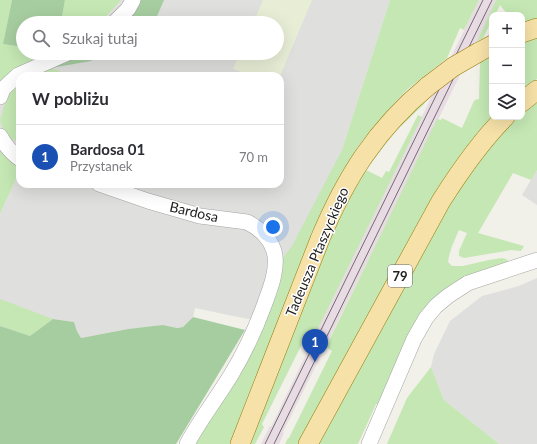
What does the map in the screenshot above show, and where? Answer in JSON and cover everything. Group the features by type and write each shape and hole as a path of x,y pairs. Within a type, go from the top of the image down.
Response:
{"main road":[{"path":"525,32 537,28"},
{"name":"Tadeusza Ptaszyckiego","path":"240,444 320,239 346,183 361,159 382,131 405,106 453,67 485,49"},
{"path":"525,100 537,90"},
{"name":"79","path":"308,444 441,201 477,148 502,120"}],"street":[{"path":"121,16 128,9 133,0"},
{"path":"25,72 52,60"},
{"path":"0,97 4,89 16,77"},
{"path":"0,136 16,156"},
{"name":"Bardosa","path":"111,188 148,201 200,216 247,222 254,225 263,233 271,245 275,255 274,275 269,293 254,330 237,365 187,444"},
{"path":"369,444 414,340 431,312 448,296 468,283 530,262"}],"shaded area":[{"path":"121,0 390,0 342,150 295,248 268,319 249,319 195,308 193,317 183,327 177,328 163,325 153,326 81,338 74,322 53,319 30,336 0,326 0,214 16,179 16,188 284,188 284,72 26,72 46,60 284,60 284,16 106,16"},
{"path":"479,0 496,0 283,432 284,433 279,444 261,444 270,426 271,427"},
{"path":"16,78 16,166 0,149 0,87"},
{"path":"537,170 537,205 522,195"},
{"path":"537,278 537,444 499,444 444,400 431,367 434,354 450,321 482,296 519,286"}],"green space":[{"path":"0,0 12,0 3,44 16,46 16,60 43,60 24,72 16,72 16,77 0,87"},
{"path":"12,0 65,0 62,16 16,16 16,46 3,44"},
{"path":"65,0 121,0 106,16 62,16"},
{"path":"140,0 164,0 157,16 128,16"},
{"path":"263,0 312,0 282,72 241,72 233,69 237,60 284,60 284,16 256,16"},
{"path":"390,0 479,0 464,30 460,28 447,58 409,88 397,100 357,148 341,175 231,444 193,444 282,259 292,246 342,150"},
{"path":"496,0 537,0 537,19 525,23 525,12 506,12 500,5 496,12 490,12"},
{"path":"489,15 489,26 483,38 477,41"},
{"path":"537,36 537,79 525,88 525,48 525,40"},
{"path":"489,56 490,120 422,218 298,444 285,444 332,351 326,347 437,119 441,120 442,118 462,128 474,101 479,99 480,61"},
{"path":"69,60 92,60 91,61 51,68"},
{"path":"51,68 62,72 38,72"},
{"path":"16,84 16,142 4,134 0,120 8,93"},
{"path":"425,98 424,104 394,133 366,170 382,178 386,171 389,172 418,115 422,117 312,341 305,338 262,424 264,427 255,444 248,444 343,206 373,155"},
{"path":"537,100 537,170 531,180 513,173 478,233 524,246 521,251 511,250 464,258 459,256 459,251 467,233 459,230 449,256 448,262 452,266 463,266 502,258 511,263 475,274 453,283 442,292 380,404 376,404 358,444 317,444 448,206 474,164 501,131 513,120 525,120 525,110"},
{"path":"0,149 16,166 16,179 0,214"},
{"path":"0,299 53,319 30,336 0,326"},
{"path":"193,317 245,330 176,444 0,444 0,326 30,336 53,319 74,322 81,338 153,326 163,325 177,328 183,327"},
{"path":"431,367 444,400 499,444 387,444 407,398"}],"tram line":[{"path":"265,444 483,0"},
{"path":"274,444 492,0"}],"place":[{"name":"Bardosa 01","path":"315,362"}]}
